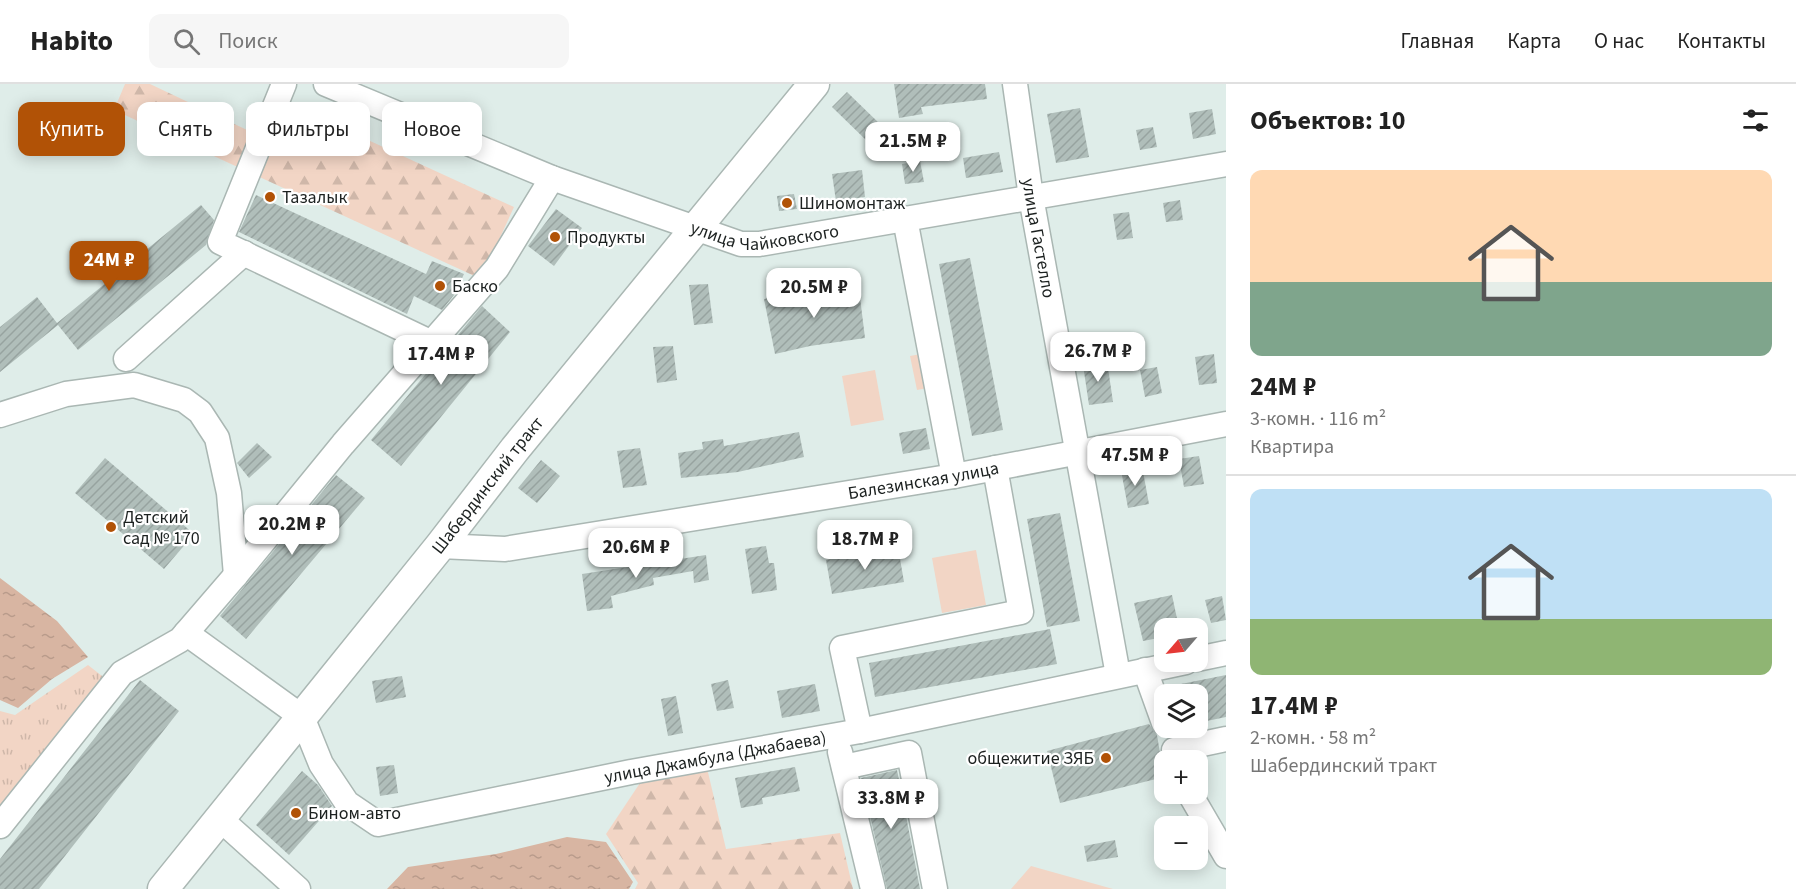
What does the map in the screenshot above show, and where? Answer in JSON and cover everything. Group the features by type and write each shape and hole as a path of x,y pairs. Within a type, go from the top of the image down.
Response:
{"main road":[{"name":"Шабердинский тракт","path":"163,889 440,546 520,443 814,84"}],"street":[{"path":"284,84 220,242 432,343"},
{"name":"улица Гастелло","path":"1015,84 1031,197 1118,675"},
{"name":"улица Чайковского","path":"333,86 552,178 741,244 759,244 1226,164"},
{"path":"0,826 122,673 180,640 236,575 343,444 497,268 552,178"},
{"path":"905,219 954,476"},
{"path":"126,359 244,253"},
{"path":"0,415 66,394 134,385 184,400 200,412 217,438 229,493 236,575"},
{"name":"Балезинская улица","path":"440,546 505,549 954,476 1226,424"},
{"path":"860,731 842,648 1021,612 995,468"},
{"path":"186,633 302,717"},
{"path":"1208,657 1226,654"},
{"name":"улица Джамбула (Джабаева)","path":"302,717 321,764 347,803 378,824 631,772 860,731 1154,668"},
{"path":"1145,670 1154,695"},
{"path":"836,735 873,889"},
{"path":"1172,746 1226,739"},
{"path":"844,767 909,753 935,889"},
{"path":"1196,804 1226,856"},
{"path":"219,818 298,889"}],"green space":[{"path":"125,84 150,84 188,102 137,102 137,121 125,115 125,102 117,102"},
{"path":"234,124 246,130 246,156 370,156 370,141 382,146 382,156 403,156 514,207 481,279 214,156 234,156"},
{"path":"926,353 933,387 917,390 910,356"},
{"path":"875,370 884,420 851,426 842,376"},
{"path":"976,550 986,605 942,613 932,558"},
{"path":"88,665 111,683 0,807 0,711 15,715"},
{"path":"707,768 726,849 840,833 853,889 635,889 638,883 606,834 644,777"},
{"path":"1031,866 1113,889 1011,889"}],"water":[{"path":"0,578 57,621 88,657 52,679 18,708 0,700"},
{"path":"567,837 606,842 633,882 629,889 387,889 408,867 496,854"}],"building":[{"path":"894,84 985,84 987,99 921,107 923,114 899,118"},
{"path":"847,92 882,126 867,141 832,107"},
{"path":"1080,108 1089,157 1056,163 1047,114"},
{"path":"1212,109 1216,134 1193,139 1189,113"},
{"path":"1153,127 1157,147 1140,150 1136,130"},
{"path":"999,152 1003,172 966,178 963,158"},
{"path":"920,161 924,182 905,184 902,164"},
{"path":"862,170 865,197 836,201 832,174"},
{"name":"Шиномонтаж","path":"794,194 797,209 779,211 777,196"},
{"path":"256,195 426,274 432,261 464,274 454,295 442,310 414,296 407,314 239,232"},
{"path":"1180,200 1183,220 1166,222 1163,203"},
{"path":"201,205 214,220 206,245 78,350 58,325 0,372 0,327 37,297 57,323"},
{"name":"Продукты","path":"556,209 582,228 554,266 528,246"},
{"path":"1129,212 1133,238 1117,240 1113,214"},
{"path":"970,258 1003,430 972,436 939,264"},
{"path":"708,284 713,323 694,325 689,285"},
{"path":"859,289 865,338 775,354 764,299 799,291 800,297"},
{"path":"482,306 510,332 401,466 371,440"},
{"path":"673,346 677,380 657,383 653,347"},
{"path":"1214,354 1217,383 1199,385 1195,357"},
{"path":"1107,361 1113,402 1089,405 1083,365"},
{"path":"1157,367 1162,393 1145,397 1140,370"},
{"path":"926,428 930,449 903,454 899,433"},
{"path":"799,432 804,457 738,472 681,478 678,453 703,449 702,442 723,439 724,446"},
{"path":"257,443 272,457 249,478 237,463"},
{"path":"640,448 647,485 623,488 617,451"},
{"path":"1199,456 1204,484 1184,487 1179,459"},
{"path":"105,458 194,534 164,569 75,493"},
{"path":"541,460 560,476 537,503 518,488"},
{"path":"1142,466 1149,504 1128,508 1121,470"},
{"path":"336,475 365,498 246,639 220,616"},
{"path":"1060,513 1080,621 1047,627 1027,519"},
{"path":"766,546 769,563 774,563 777,590 752,594 745,549"},
{"path":"898,547 904,582 832,594 826,560"},
{"path":"706,555 709,580 694,583 693,571 653,578 654,585 611,596 613,608 587,611 582,574"},
{"path":"1172,595 1177,618 1154,618 1154,639 1143,641 1134,603"},
{"path":"1222,596 1226,620 1211,623 1205,600"},
{"path":"1050,629 1057,664 875,697 869,663"},
{"path":"1226,675 1226,717 1208,721 1208,684 1181,684"},
{"path":"402,676 406,697 376,703 372,681"},
{"path":"140,680 179,711 39,889 0,889 0,859"},
{"path":"728,680 734,708 717,711 711,684"},
{"path":"815,684 820,711 782,718 777,691"},
{"path":"676,696 683,733 668,736 661,699"},
{"name":"общежитие ЗЯБ","path":"1149,724 1154,731 1154,738 1158,738 1160,750 1154,750 1154,780 1060,803 1047,751"},
{"path":"394,765 398,793 380,796 376,767"},
{"path":"795,767 800,791 762,798 763,804 741,808 735,778"},
{"path":"897,770 920,889 887,889 861,778"},
{"name":"Бином-авто","path":"302,771 318,785 332,806 289,855 256,825"},
{"path":"1115,840 1118,857 1087,862 1084,846"}],"place":[{"name":"Тазалык","path":"270,197"},
{"name":"Шиномонтаж","path":"787,203"},
{"name":"Продукты","path":"555,237"},
{"name":"Баско","path":"440,286"},
{"name":"Детский сад № 170","path":"111,527"},
{"name":"общежитие ЗЯБ","path":"1106,758"},
{"name":"Бином-авто","path":"296,813"}]}
